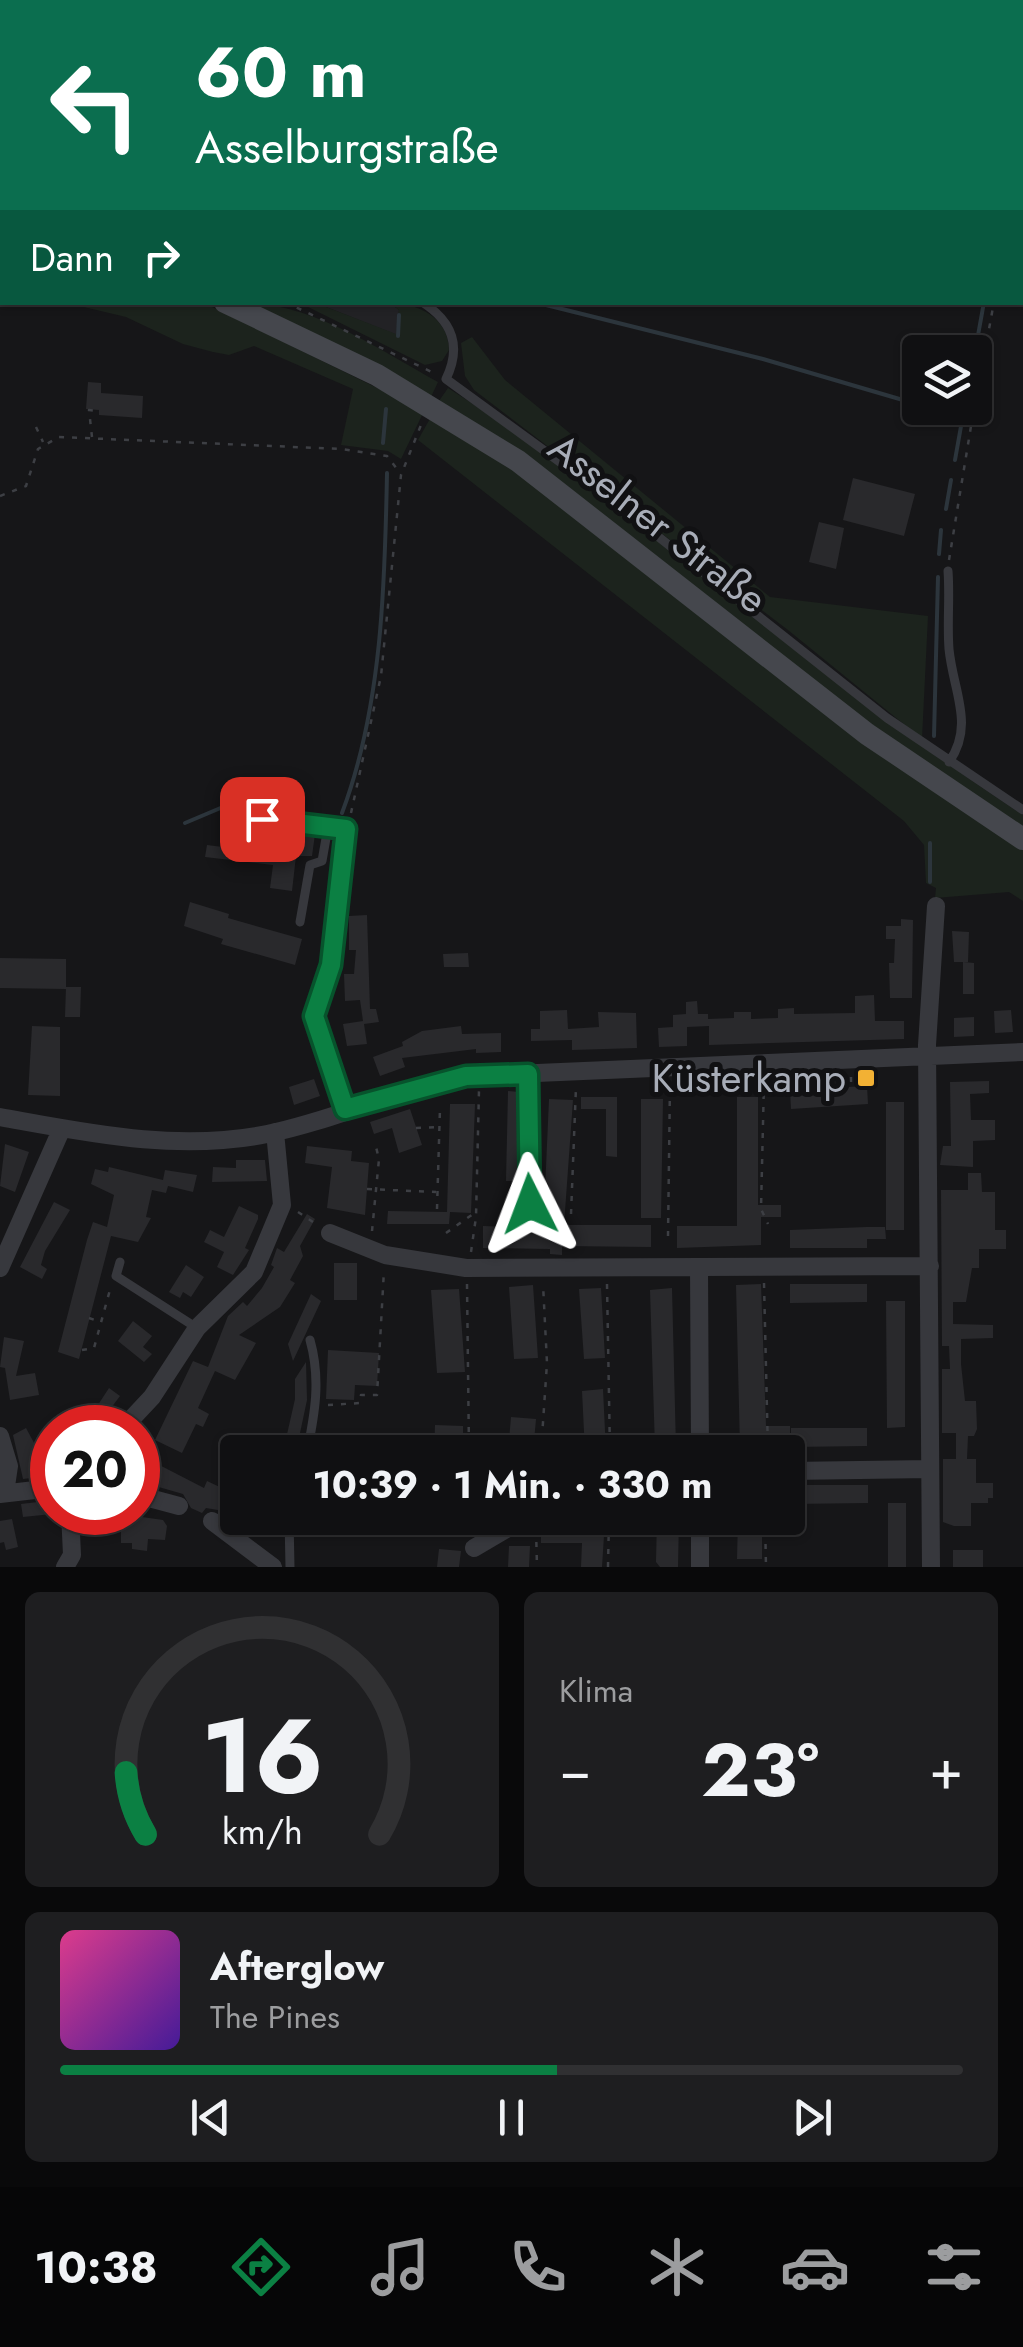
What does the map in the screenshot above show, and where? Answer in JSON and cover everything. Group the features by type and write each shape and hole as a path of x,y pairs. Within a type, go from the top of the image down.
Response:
{"main road":[{"name":"Asselner Straße","path":"231,305 324,348 431,406 586,510 868,734 1023,839"}],"street":[{"path":"337,828 331,965 314,1016 345,1109"},
{"path":"931,1567 928,1058 936,906"},
{"path":"0,1117 128,1139 204,1142 275,1132 466,1076 1023,1052"},
{"path":"0,1268 62,1128"},
{"path":"144,1405 197,1328 245,1285 269,1243 282,1206 275,1132"},
{"path":"330,1233 466,1268 930,1266"},
{"path":"700,1267 700,1435"},
{"path":"0,1436 8,1466 2,1493 30,1490"},
{"path":"805,1471 930,1469"},
{"path":"160,1501 179,1506"},
{"path":"212,1520 273,1567"},
{"path":"65,1567 72,1556 71,1535"},
{"path":"474,1548 499,1535"},
{"path":"700,1535 700,1567"},
{"path":"239,1567 251,1550"}],"lane":[{"path":"426,305 437,312 454,337 454,362 446,379 612,500 949,762 1023,810"},
{"path":"948,571 949,648 964,721 960,746 949,762"},
{"path":"245,826 262,819 337,828 322,862 310,864 300,922"},
{"path":"528,1074 530,1204"},
{"path":"120,1262 116,1276 197,1328"},
{"path":"310,1340 317,1366 316,1406 310,1435"},
{"path":"289,1535 290,1567"}],"path":[{"path":"291,305 446,379"},
{"path":"988,335 993,305"},
{"path":"337,828 362,775 380,686 401,474 431,406"},
{"path":"92,439 89,410 99,411"},
{"path":"948,571 972,425"},
{"path":"36,426 44,443"},
{"path":"0,496 26,486 44,443 58,438 342,449 387,456 401,474"},
{"path":"851,1077 851,1087"},
{"path":"804,1078 804,1089"},
{"path":"764,1080 761,1210 768,1224"},
{"path":"668,1236 670,1082"},
{"path":"570,1214 576,1086"},
{"path":"469,1435 466,1268 476,1212 479,1090"},
{"path":"437,1209 440,1108"},
{"path":"758,1115 764,1115"},
{"path":"416,1128 439,1128"},
{"path":"316,1406 360,1403 361,1394 378,1394 379,1159 375,1144"},
{"path":"758,1151 764,1151"},
{"path":"758,1188 764,1188"},
{"path":"368,1189 438,1192"},
{"path":"282,1206 330,1233"},
{"path":"446,1233 476,1212"},
{"path":"606,1267 610,1435"},
{"path":"764,1267 768,1435"},
{"path":"542,1435 546,1363 543,1268"},
{"path":"82,1350 94,1348 116,1276"},
{"path":"98,1291 108,1295"},
{"path":"89,1318 101,1322"},
{"path":"85,1334 96,1338"},
{"path":"532,1535 537,1567"},
{"path":"608,1567 609,1535"},
{"path":"765,1535 766,1567"}],"shaded area":[{"path":"75,305 208,305 424,411 401,459 388,451 341,445 353,389 254,346 229,355 213,352 183,344 126,317"},
{"path":"248,305 294,310 344,330 438,382 431,397"},
{"path":"304,305 321,305 396,334 399,310 393,305 421,309 444,329 449,350 442,361 425,365"},
{"path":"321,305 393,305 399,310 397,335"},
{"path":"472,337 505,380 770,597 928,616 922,739 788,630 474,390 465,376 461,343"},
{"path":"448,388 595,490 877,711 1023,815 1023,830 953,786 439,401"},
{"path":"432,415 481,446 1023,850 1023,901 1009,892 935,898 936,888 926,883 924,845 904,821 418,440"}],"building":[{"path":"88,382 101,383 101,393 143,396 142,418 99,415 99,410 86,409"},
{"path":"853,478 915,494 904,536 843,520"},
{"path":"819,522 844,528 836,569 809,562"},
{"path":"264,828 315,834 312,856 296,856 292,891 270,888 273,865 205,857 207,845 261,852"},
{"path":"190,902 229,914 228,918 302,939 295,965 221,944 223,939 184,926"},
{"path":"367,915 370,1009 376,1009 379,1022 364,1024 367,1044 347,1046 343,1024 363,1021 360,1000 345,1001 344,974 354,974 356,950 349,950 349,916"},
{"path":"901,919 913,920 912,998 890,998 889,963 894,963 895,939 886,939 886,926 901,926"},
{"path":"952,931 969,932 968,962 954,962"},
{"path":"468,953 469,967 444,967 443,954"},
{"path":"0,958 66,959 66,989 0,988"},
{"path":"963,962 974,963 974,994 963,994"},
{"path":"66,987 81,987 80,1017 65,1017"},
{"path":"874,995 875,1021 904,1021 904,1039 709,1045 709,1026 687,1027 687,1046 659,1047 658,1028 673,1027 673,1015 686,1014 686,1002 697,1001 698,1014 708,1014 708,1019 734,1018 734,1012 751,1012 751,1019 778,1018 778,1009 794,1008 794,1014 855,1013 855,996"},
{"path":"567,1010 568,1029 599,1027 598,1012 636,1013 637,1048 572,1050 572,1040 531,1041 531,1029 540,1029 540,1011"},
{"path":"1011,1010 1013,1032 995,1033 994,1011"},
{"path":"974,1017 974,1036 954,1037 954,1018"},
{"path":"32,1026 60,1027 60,1096 28,1095"},
{"path":"461,1026 462,1034 501,1033 501,1052 476,1053 476,1049 402,1058 405,1067 380,1076 373,1057 403,1046 402,1042 422,1031"},
{"path":"314,1079 320,1096 294,1105 289,1087"},
{"path":"989,1081 989,1093 970,1094 971,1120 995,1120 995,1140 973,1141 973,1167 940,1165 943,1146 951,1146 950,1082"},
{"path":"867,1086 868,1104 791,1109 790,1090"},
{"path":"508,1091 519,1092 517,1181 523,1212 544,1213 549,1099 573,1100 564,1225 651,1225 651,1247 562,1246 562,1255 550,1254 550,1249 483,1248 483,1226 511,1227 514,1181 506,1181"},
{"path":"581,1097 617,1097 617,1157 606,1156 606,1109 581,1109"},
{"path":"737,1097 758,1097 758,1205 781,1205 781,1217 761,1217 761,1245 677,1248 677,1226 737,1226"},
{"path":"641,1099 663,1099 661,1218 641,1218"},
{"path":"886,1102 904,1102 904,1230 886,1230"},
{"path":"450,1104 475,1104 471,1213 450,1212 449,1224 387,1224 388,1211 447,1212"},
{"path":"410,1109 422,1145 399,1153 392,1128 374,1134 370,1122"},
{"path":"5,1144 29,1152 15,1192 0,1186"},
{"path":"307,1146 352,1151 351,1161 369,1163 365,1215 327,1208 332,1167 305,1163"},
{"path":"236,1160 265,1160 267,1181 212,1182 213,1167 236,1168"},
{"path":"109,1167 163,1180 165,1170 197,1175 193,1192 168,1186 166,1193 152,1190 146,1217 151,1218 138,1242 111,1236 79,1359 58,1352 93,1222 107,1227 114,1195 91,1184 95,1169 108,1172"},
{"path":"968,1173 981,1173 982,1192 995,1192 995,1230 1006,1230 1006,1249 979,1249 979,1268 972,1268 966,1302 953,1302 953,1324 993,1325 993,1338 961,1339 961,1364 965,1401 976,1401 977,1429 974,1436 968,1436 967,1459 976,1459 976,1483 993,1483 993,1498 988,1498 988,1503 971,1503 971,1526 954,1526 943,1522 943,1459 956,1459 956,1433 942,1433 942,1369 950,1369 949,1346 942,1346 941,1190 968,1190"},
{"path":"54,1202 70,1210 45,1251 41,1265 47,1269 42,1279 20,1267"},
{"path":"239,1206 258,1215 258,1219 245,1248 249,1250 233,1275 217,1267 224,1252 204,1242 210,1230 224,1237"},
{"path":"307,1214 315,1219 300,1246 303,1256 290,1280 295,1283 280,1307 239,1335 256,1343 235,1380 215,1371 198,1408 209,1414 203,1427 196,1424 182,1453 160,1442 160,1430 193,1361 208,1367 228,1316 243,1302 247,1306 262,1288 274,1267 271,1265 277,1248 284,1252"},
{"path":"885,1227 886,1239 867,1239 867,1248 790,1248 790,1230"},
{"path":"334,1263 357,1263 357,1300 334,1300"},
{"path":"186,1265 204,1277 191,1297 183,1292 180,1298 169,1292"},
{"path":"761,1284 766,1426 790,1426 790,1435 740,1435 736,1285"},
{"path":"790,1284 867,1284 867,1302 790,1303"},
{"path":"533,1285 538,1358 514,1359 509,1287"},
{"path":"601,1288 605,1358 584,1359 579,1289"},
{"path":"672,1288 676,1435 655,1435 650,1290"},
{"path":"459,1289 465,1372 437,1373 431,1290"},
{"path":"311,1294 321,1301 293,1361 288,1344"},
{"path":"886,1301 905,1301 905,1427 887,1428"},
{"path":"133,1321 152,1336 143,1347 152,1354 144,1362 118,1341"},
{"path":"4,1337 24,1341 16,1376 35,1373 39,1395 10,1400 5,1368 0,1367"},
{"path":"328,1350 379,1353 377,1386 355,1385 354,1400 326,1399"},
{"path":"306,1362 307,1400 300,1435 287,1435 295,1399 295,1379"},
{"path":"109,1388 120,1396 113,1405 98,1405"},
{"path":"603,1389 605,1435 584,1435 582,1391"},
{"path":"511,1417 536,1419 535,1435 509,1435"},
{"path":"435,1425 463,1426 463,1435 435,1435"},
{"path":"26,1428 30,1435 30,1478 23,1479 13,1435"},
{"path":"791,1428 867,1428 867,1446 805,1447 805,1435 791,1435"},
{"path":"160,1465 204,1488 207,1481 220,1487 220,1506 218,1510 206,1508 202,1513 191,1508 183,1494 160,1487"},
{"path":"805,1485 868,1485 868,1503 805,1504"},
{"path":"30,1503 30,1516 23,1517 21,1504"},
{"path":"888,1503 906,1503 906,1567 888,1567"},
{"path":"12,1519 18,1547 6,1550 4,1542 0,1543 0,1521"},
{"path":"160,1520 167,1526 165,1540 148,1539 147,1551 132,1549 132,1543 121,1543 121,1535 160,1535"},
{"path":"541,1535 604,1535 602,1567 581,1567 582,1543 541,1543"},
{"path":"657,1535 679,1535 678,1567 660,1567 656,1562"},
{"path":"738,1535 762,1535 762,1559 737,1559"},
{"path":"509,1546 530,1546 529,1567 508,1567"},
{"path":"439,1549 461,1551 459,1567 437,1567"},
{"path":"953,1550 983,1550 983,1567 953,1567"}],"waterway":[{"path":"546,305 763,359 902,400"},
{"path":"978,335 983,305"},
{"path":"398,336 399,315"},
{"path":"383,443 386,409"},
{"path":"955,460 961,425"},
{"path":"342,813 366,731 379,645 387,473"},
{"path":"946,509 951,480"},
{"path":"939,554 941,530"},
{"path":"934,736 938,577"},
{"path":"185,823 230,804 330,819"},
{"path":"930,843 930,882"}],"place":[{"name":"Küsterkamp","path":"866,1078"}],"route":[{"path":"262,819 346,829 333,917 331,965 314,1016 345,1109 416,1086 466,1076 528,1074 530,1204"}]}
